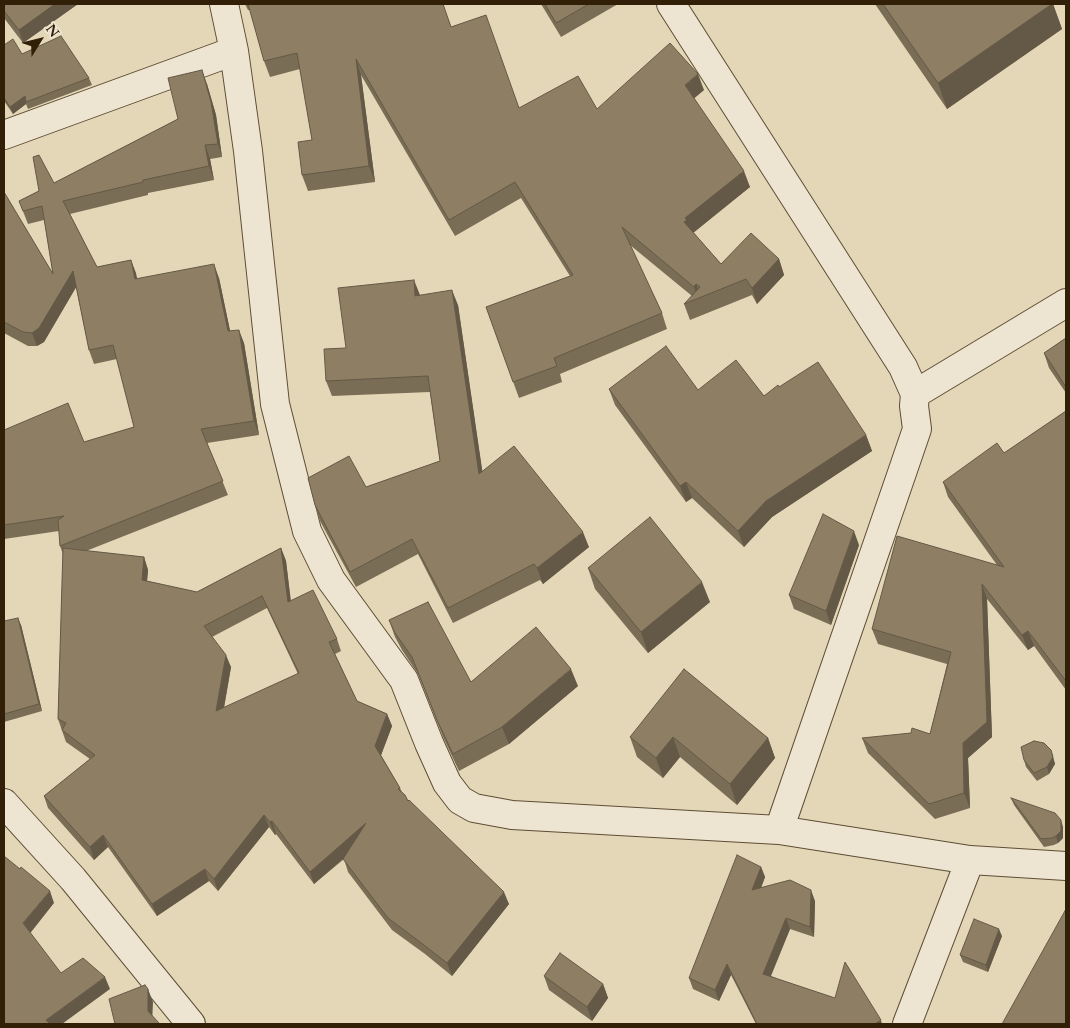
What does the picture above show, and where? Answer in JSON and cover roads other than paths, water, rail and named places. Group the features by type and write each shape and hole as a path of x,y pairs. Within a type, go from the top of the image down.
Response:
{"street":[{"path":"224,4 234,51 248,151 275,404 307,532 331,580 404,680 447,783 460,800 474,808 512,815 779,830 970,860 1066,866"},
{"path":"671,4 903,367 915,394 914,406 917,429 779,830"},
{"path":"4,135 234,51"},
{"path":"915,394 1066,303"},
{"path":"4,802 73,879 191,1024"},
{"path":"907,1024 970,860"}]}
